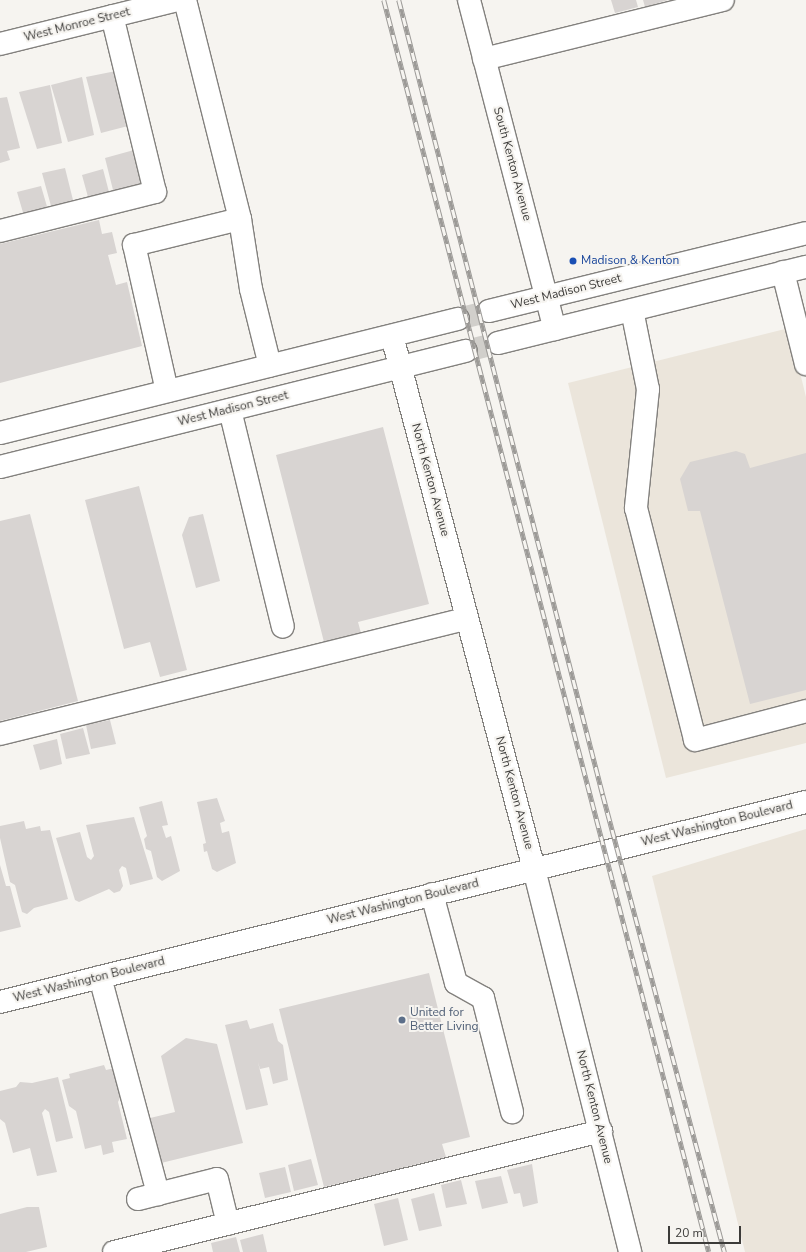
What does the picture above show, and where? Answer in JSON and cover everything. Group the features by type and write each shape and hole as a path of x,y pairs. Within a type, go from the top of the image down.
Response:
{"street":[{"name":"West Monroe Street","path":"0,44 178,0"},
{"path":"185,0 240,219 251,289 270,366"},
{"name":"South Kenton Avenue","path":"469,0 555,329"},
{"path":"484,59 723,0"},
{"path":"0,231 155,192 112,16"},
{"path":"167,391 134,245 240,219"},
{"name":"West Madison Street","path":"489,312 806,233"},
{"path":"498,343 806,267"},
{"path":"783,272 805,357"},
{"path":"632,310 648,389 636,508 695,740 806,711"},
{"path":"0,433 458,319"},
{"name":"North Kenton Avenue","path":"392,336 534,869 630,1252"},
{"name":"West Madison Street","path":"0,467 466,351"},
{"path":"230,410 283,627"},
{"path":"0,734 467,618"},
{"name":"West Washington Boulevard","path":"0,1002 806,802"},
{"path":"432,894 456,983 483,998 512,1112"},
{"path":"100,977 148,1197 216,1179 228,1224"},
{"path":"121,1251 601,1132"}],"shaded area":[{"path":"789,328 806,397 806,743 666,778 568,383"},
{"path":"806,829 806,1252 745,1252 652,876"}],"building":[{"path":"611,0 636,0 638,7 615,13"},
{"path":"643,0 668,0 645,7"},
{"path":"116,71 128,126 101,133 86,77"},
{"path":"82,77 94,135 68,142 51,85"},
{"path":"50,85 62,143 37,149 19,92"},
{"path":"7,97 20,148 7,151 10,160 0,163 0,98"},
{"path":"134,150 143,187 114,194 105,158"},
{"path":"65,168 73,200 51,206 42,173"},
{"path":"103,169 109,192 88,197 82,175"},
{"path":"41,186 48,210 24,216 17,192"},
{"path":"99,220 102,234 112,232 117,253 108,255 116,285 127,282 142,346 0,383 0,244"},
{"path":"383,427 429,604 358,622 361,633 324,642 276,455"},
{"path":"736,451 745,454 750,468 806,453 806,690 750,704 700,511 688,511 680,479 690,462"},
{"path":"139,486 187,670 160,677 150,642 124,649 85,500"},
{"path":"30,514 78,701 0,721 0,521"},
{"path":"203,514 220,581 196,588 182,535 189,517"},
{"path":"110,720 116,744 91,749 86,725"},
{"path":"83,728 90,754 66,759 60,734"},
{"path":"57,739 62,764 40,770 33,745"},
{"path":"217,798 225,821 220,823 222,833 229,831 236,863 217,872 212,869 207,851 204,852 203,844 206,843 197,802"},
{"path":"162,801 168,825 162,826 166,838 171,836 180,871 162,881 157,877 151,851 146,849 144,839 147,836 139,807"},
{"path":"134,817 153,879 130,885 126,868 122,866 119,870 123,886 120,891 114,893 109,889 79,902 75,900 56,838 80,832 87,857 91,860 94,856 86,825"},
{"path":"24,821 26,829 40,826 41,831 50,830 68,899 34,908 27,914 22,912 15,885 10,882 0,838 0,826"},
{"path":"0,865 6,886 10,886 21,927 0,932"},
{"path":"429,973 470,1137 442,1144 446,1157 324,1187 279,1009"},
{"path":"247,1020 250,1029 273,1023 278,1041 283,1045 288,1080 273,1084 269,1067 260,1069 258,1062 268,1105 246,1110 225,1025"},
{"path":"186,1038 217,1044 243,1143 157,1164 146,1119 175,1112 161,1056"},
{"path":"104,1065 106,1070 115,1068 122,1094 118,1102 127,1139 112,1142 114,1152 103,1155 101,1145 85,1149 76,1111 69,1106 62,1080 70,1078 69,1074"},
{"path":"58,1077 73,1138 56,1142 49,1112 45,1109 42,1113 57,1172 37,1176 30,1148 13,1153 5,1123 0,1119 0,1091 16,1087 20,1082 32,1083"},
{"path":"311,1159 318,1185 294,1191 288,1165"},
{"path":"532,1164 538,1203 523,1207 520,1193 514,1194 507,1170"},
{"path":"285,1167 291,1192 265,1198 259,1173"},
{"path":"501,1176 508,1203 482,1209 475,1181"},
{"path":"461,1180 467,1204 446,1208 441,1185"},
{"path":"434,1193 442,1226 419,1231 411,1199"},
{"path":"398,1198 408,1240 384,1246 374,1204"},
{"path":"27,1207 39,1207 47,1247 26,1252 0,1252 0,1214"},
{"path":"263,1234 267,1252 243,1252 240,1240"},
{"path":"236,1237 240,1252 213,1252 211,1243"}],"tunnel":[{"path":"458,319 489,311"},
{"path":"466,351 498,343"}],"railway":[{"path":"384,0 709,1252"},
{"path":"399,0 603,795 725,1252"}],"place":[{"name":"Madison & Kenton","path":"573,261"},
{"name":"United for Better Living","path":"402,1020"}]}
